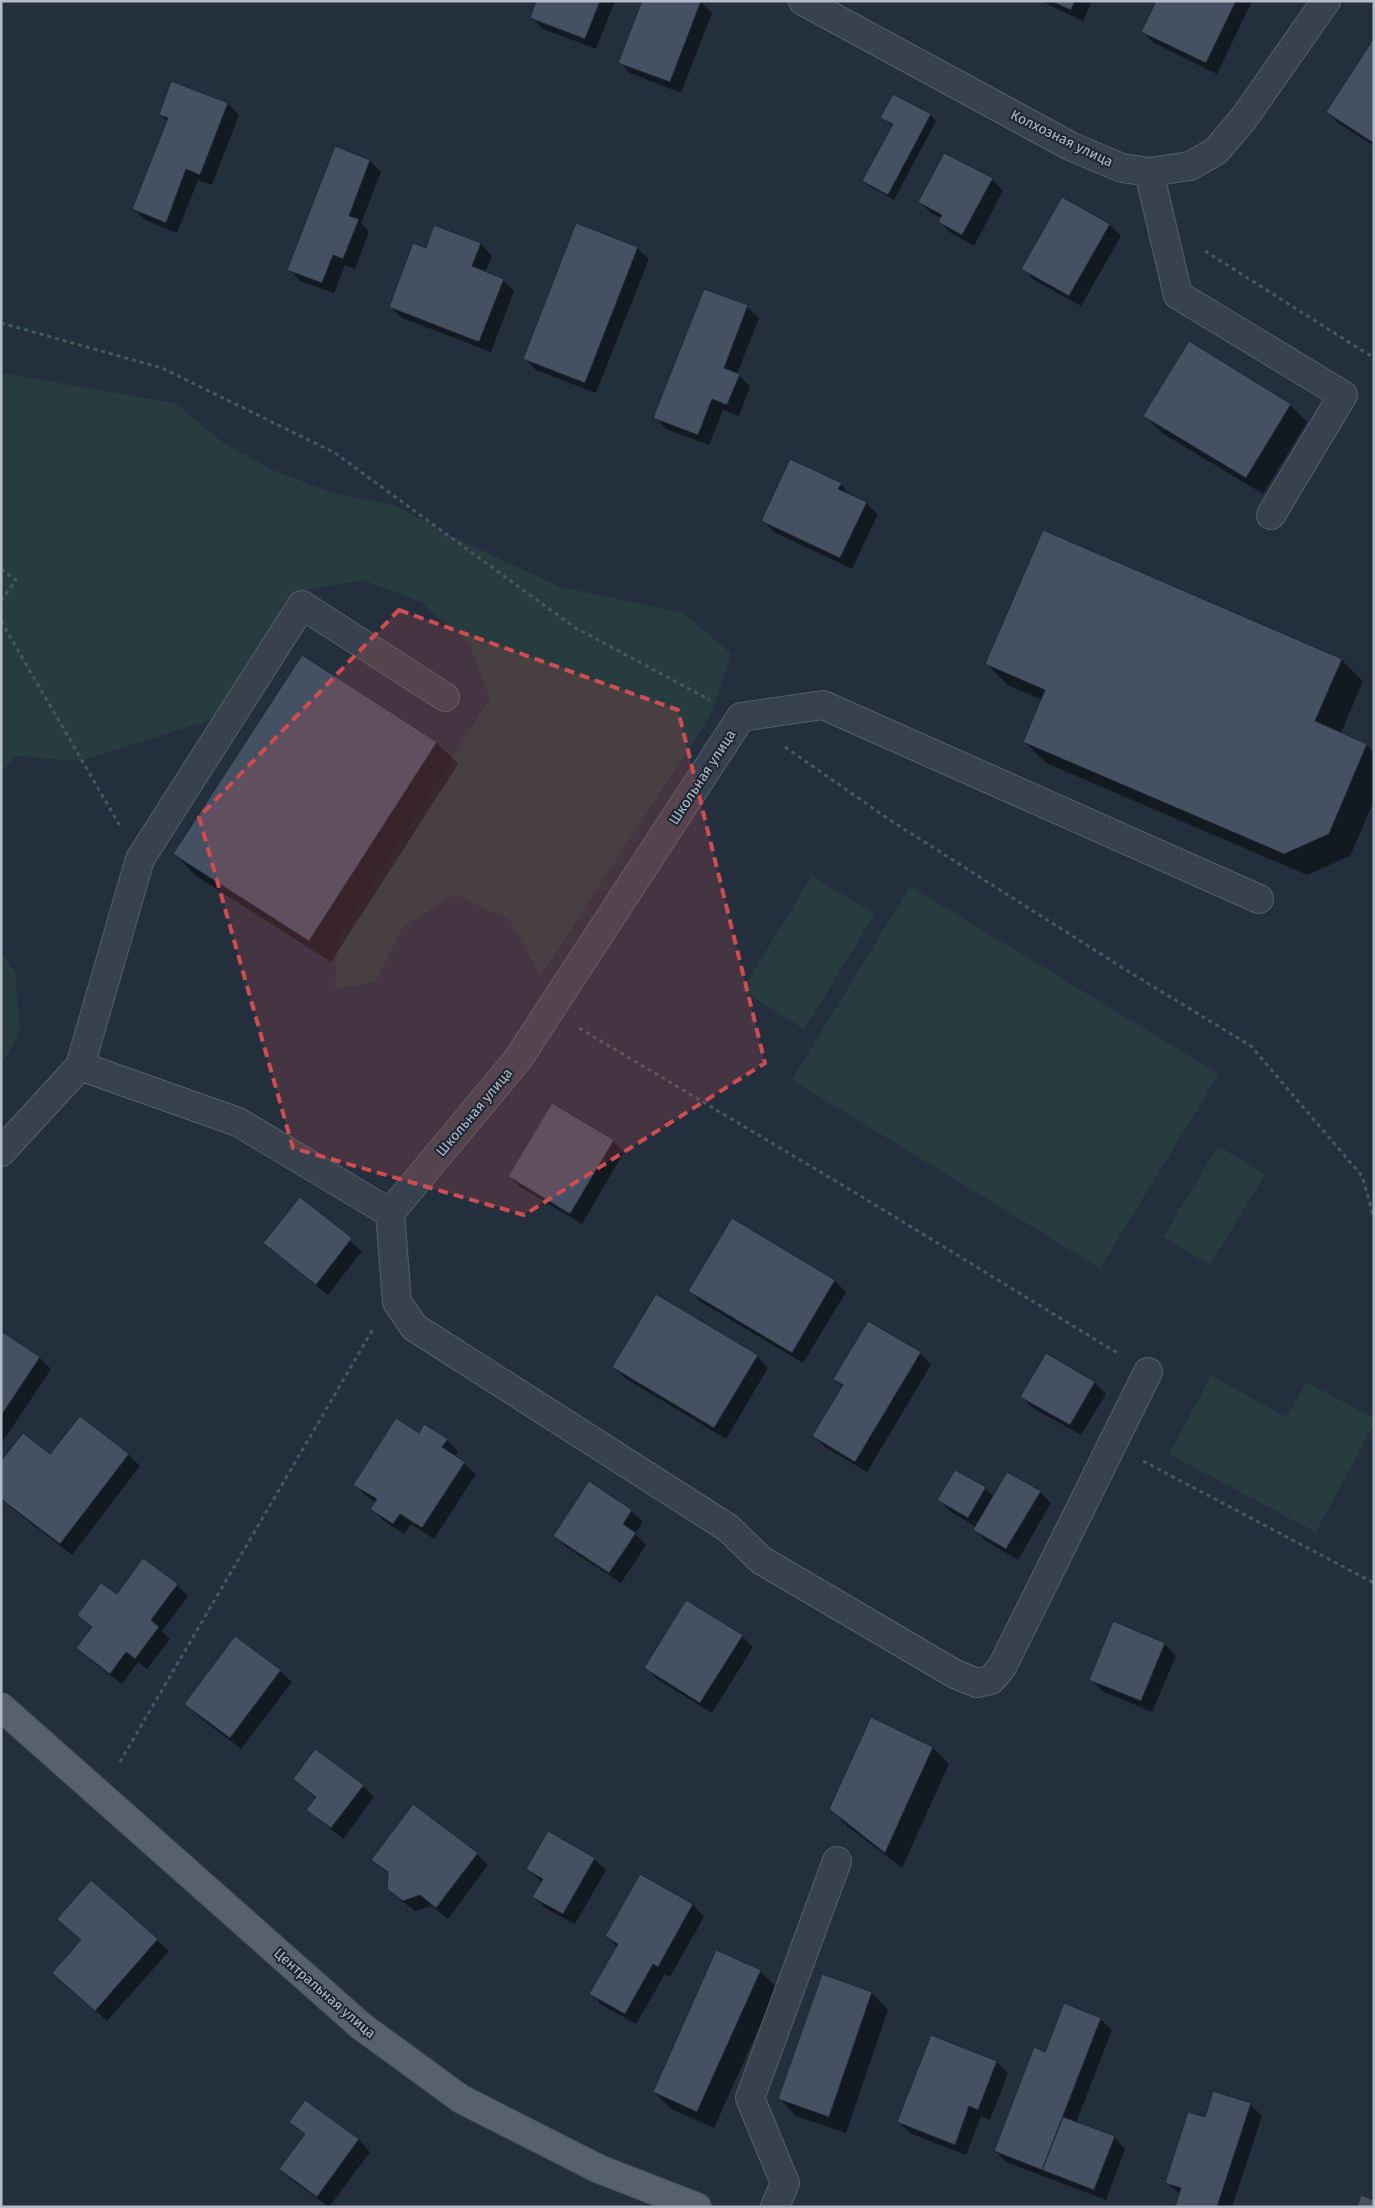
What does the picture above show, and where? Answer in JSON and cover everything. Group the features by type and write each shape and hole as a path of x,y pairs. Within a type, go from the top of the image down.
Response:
{"main road":[{"name":"Центральная улица","path":"1,1707 361,2026 461,2099 599,2169 697,2207"}],"street":[{"name":"Колхозная улица","path":"804,1 1072,147 1122,168 1149,172 1190,166 1216,151 1244,118 1326,1"},
{"path":"1149,172 1178,295 1343,395 1270,515"},
{"path":"1,1152 80,1066 140,859 302,605 445,697"},
{"path":"741,717 822,705 1258,899"},
{"name":"Школьная улица","path":"390,1213 518,1059 741,717"},
{"path":"80,1066 238,1122 390,1213 396,1302 414,1327 728,1528 761,1560 955,1674 977,1683 991,1680 1002,1667 1148,1372"},
{"path":"775,2207 785,2183 750,2098 837,1861"}],"path":[{"path":"1163,230 1178,234 1374,358"},
{"path":"1,323 162,368 335,453 574,627 741,717 898,825 1126,970 1252,1046 1362,1176 1374,1218"},
{"path":"1,569 16,580 1,601"},
{"path":"1,621 140,859"},
{"path":"550,1011 854,1192 1148,1372"},
{"path":"120,1762 378,1320 396,1302"},
{"path":"1112,1444 1374,1583"}],"highlighted area":[{"path":"399,610 678,710 765,1063 524,1215 293,1148 199,817"}],"green space":[{"path":"1,373 175,403 222,442 275,471 332,493 394,505 451,536 560,587 684,613 731,654 711,714 540,977 510,920 455,894 402,928 375,982 335,989 337,938 490,698 468,642 421,602 363,580 296,592 216,718 81,761 15,756 1,772"},
{"path":"812,876 875,914 804,1029 742,990"},
{"path":"910,886 1219,1074 1100,1268 792,1080"},
{"path":"1,951 15,973 20,1032 1,1066"},
{"path":"1218,1146 1265,1174 1210,1265 1163,1237"},
{"path":"1211,1376 1287,1417 1306,1382 1374,1418 1374,1424 1316,1532 1169,1454"}],"building":[{"path":"536,1 600,1 585,39 530,18"},
{"path":"642,1 701,1 670,82 618,63"},
{"path":"1051,1 1075,1 1071,10"},
{"path":"1156,1 1236,1 1206,63 1141,32"},
{"path":"1374,38 1374,139 1372,142 1326,112"},
{"path":"171,81 228,103 200,175 186,169 166,223 132,209 168,118 159,115"},
{"path":"893,94 931,114 888,195 862,181 893,124 880,118"},
{"path":"335,146 370,160 349,216 359,219 343,259 333,255 322,283 287,270"},
{"path":"944,153 993,178 962,235 938,222 942,215 918,202"},
{"path":"1062,197 1110,224 1069,296 1021,269"},
{"path":"576,223 638,247 585,383 523,359"},
{"path":"434,225 481,243 472,266 504,279 479,342 389,307 413,243 426,248"},
{"path":"704,289 748,305 724,368 740,374 727,405 712,399 698,435 653,418"},
{"path":"1189,341 1291,404 1246,478 1143,416"},
{"path":"790,459 842,483 838,489 867,502 840,558 761,521"},
{"path":"1043,530 1342,659 1315,721 1367,744 1329,834 1284,854 1023,742 1045,690 985,664"},
{"path":"302,655 437,742 309,941 173,854"},
{"path":"552,1103 614,1140 570,1214 508,1176"},
{"path":"300,1197 352,1238 316,1285 263,1243"},
{"path":"732,1218 835,1280 792,1353 688,1291"},
{"path":"656,1294 758,1355 714,1428 612,1367"},
{"path":"868,1321 921,1352 855,1462 812,1436 843,1385 833,1379"},
{"path":"1,1331 40,1357 1,1416"},
{"path":"1046,1353 1095,1382 1070,1425 1020,1397"},
{"path":"80,1416 129,1454 60,1544 1,1499 1,1461 23,1433 50,1454"},
{"path":"396,1418 419,1433 424,1424 448,1439 442,1447 465,1462 422,1528 400,1514 393,1524 370,1509 377,1499 353,1485"},
{"path":"955,1470 986,1487 968,1518 937,1500"},
{"path":"1007,1472 1041,1491 1006,1549 973,1530"},
{"path":"589,1481 632,1510 623,1524 636,1533 609,1573 553,1536"},
{"path":"143,1558 178,1584 151,1620 159,1627 135,1659 126,1652 110,1674 76,1648 92,1627 77,1615 101,1583 117,1594"},
{"path":"686,1600 743,1635 700,1703 644,1668"},
{"path":"1113,1621 1165,1643 1141,1701 1089,1680"},
{"path":"235,1636 281,1670 230,1738 184,1704"},
{"path":"871,1717 933,1747 885,1853 829,1809"},
{"path":"315,1749 364,1785 331,1828 306,1810 316,1797 293,1779"},
{"path":"413,1804 478,1853 436,1908 420,1895 403,1901 387,1889 388,1872 371,1860"},
{"path":"548,1831 595,1858 563,1914 532,1897 543,1879 526,1869"},
{"path":"640,1874 693,1904 658,1967 653,1964 625,2014 589,1994 618,1944 605,1936"},
{"path":"91,1880 158,1939 95,2011 52,1973 81,1940 57,1919"},
{"path":"716,1950 761,1970 697,2112 653,2092"},
{"path":"822,1974 872,1992 829,2117 778,2099"},
{"path":"1064,2003 1101,2018 1042,2170 994,2151 1034,2047 1045,2052"},
{"path":"931,2035 997,2061 978,2110 969,2106 955,2145 897,2122"},
{"path":"1213,2091 1251,2103 1217,2207 1175,2207 1181,2188 1165,2183 1188,2112 1205,2117"},
{"path":"305,2100 359,2139 317,2197 279,2169 305,2134 289,2122"},
{"path":"1063,2117 1115,2136 1094,2190 1042,2170"},
{"path":"1361,2195 1374,2200 1374,2207 1357,2207"}]}
